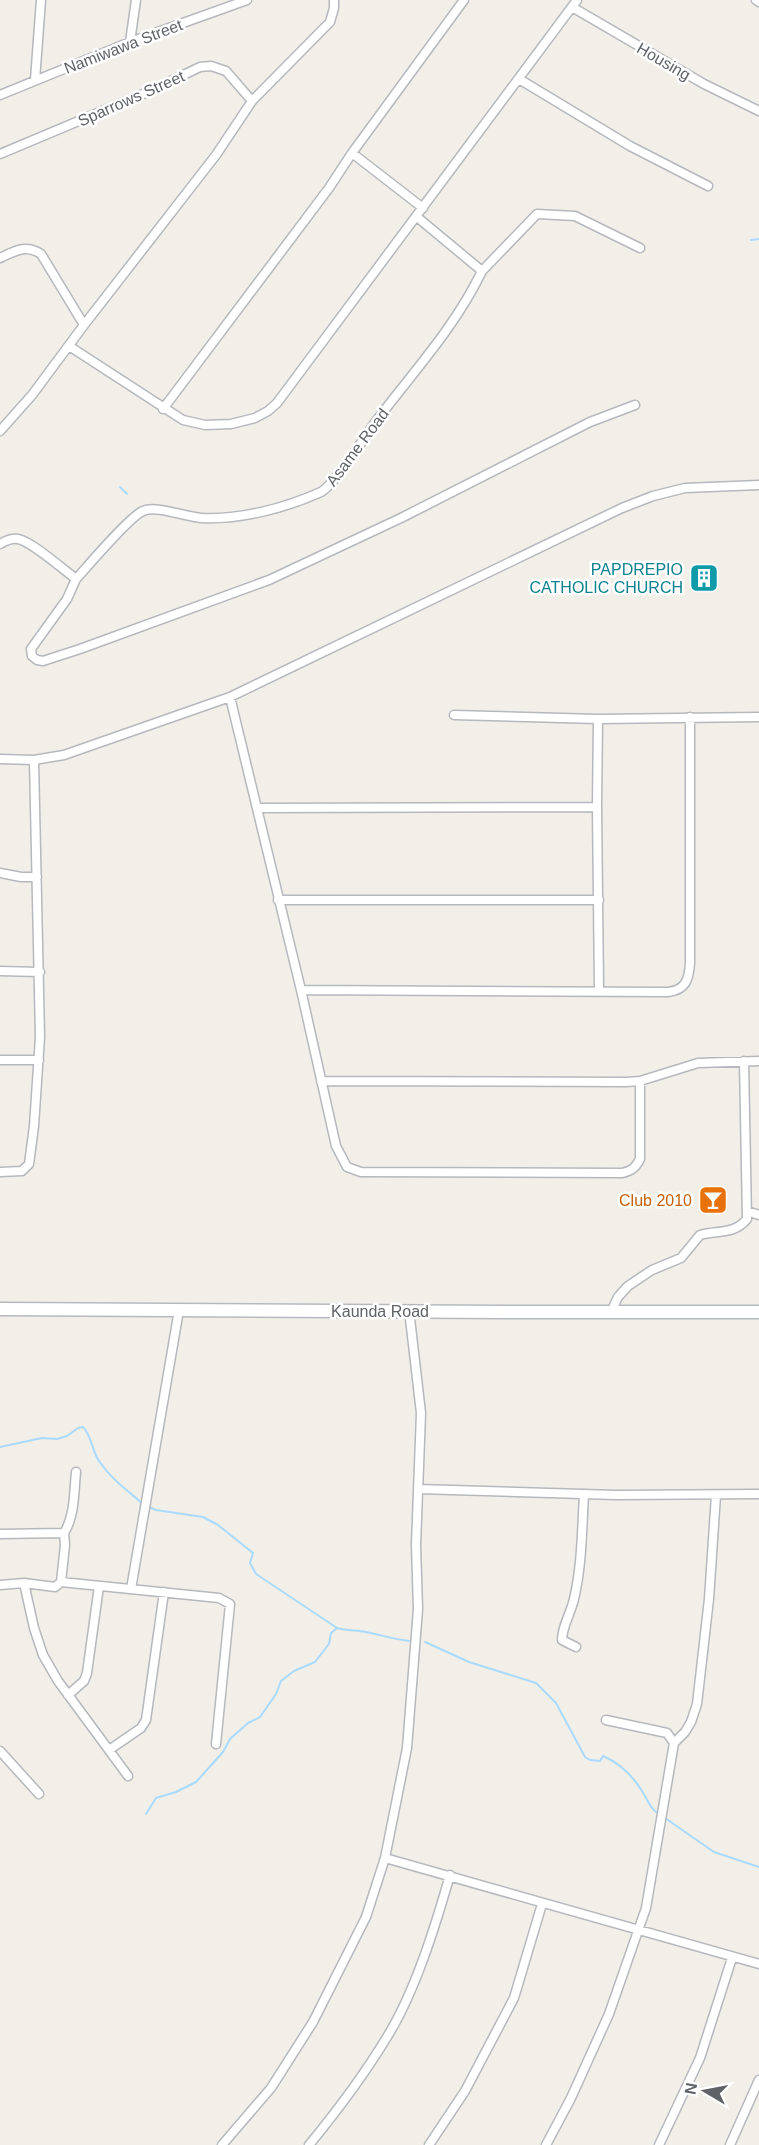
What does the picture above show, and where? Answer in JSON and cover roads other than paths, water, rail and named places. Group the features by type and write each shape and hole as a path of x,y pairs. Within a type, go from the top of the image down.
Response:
{"main road":[{"name":"Kaunda Road","path":"0,1309 759,1312"}],"street":[{"path":"35,80 41,0"},
{"path":"130,42 136,0"},
{"name":"Namiwawa Street","path":"0,95 231,3 248,0"},
{"path":"0,430 32,395 216,155 252,101 330,22 334,8 333,0"},
{"path":"163,409 329,188 464,0"},
{"path":"69,346 183,420 217,426 243,422 268,411 277,403 417,217 575,3"},
{"name":"Housing","path":"575,3 704,84 759,111"},
{"name":"Sparrows Street","path":"0,154 200,68 211,66 226,70 252,101"},
{"path":"519,78 630,146 708,186"},
{"path":"352,153 423,208"},
{"path":"417,217 482,271 537,214 575,216 640,248"},
{"path":"0,258 25,248 41,254 84,325"},
{"name":"Asame Road","path":"76,579 143,511 151,509 191,516 221,518 261,512 324,490 443,337 470,297 482,271"},
{"path":"0,544 16,538 27,542 76,579 67,599 34,643 32,656 43,661 80,650 269,580 401,518 590,422 635,405"},
{"path":"0,759 34,759 64,755 230,697 622,508 652,496 685,488 759,485"},
{"path":"230,697 336,1146 342,1160 352,1170 495,1173 630,1172 640,1159 640,1081"},
{"path":"454,716 598,719 759,717"},
{"path":"301,990 677,991 685,986 689,976 690,717"},
{"path":"598,719 599,991"},
{"path":"0,1172 22,1171 28,1164 34,1126 39,1060 40,972 34,759"},
{"path":"257,808 597,807"},
{"path":"0,873 37,877"},
{"path":"278,900 599,900"},
{"path":"0,970 40,972"},
{"path":"0,1060 39,1060"},
{"path":"611,1312 618,1297 628,1286 652,1270 681,1258 700,1235 733,1230 747,1219 744,1061"},
{"path":"321,1081 640,1081 698,1063 759,1061"},
{"path":"747,1211 759,1215"},
{"path":"131,1589 179,1310"},
{"path":"222,2145 271,2088 312,2022 366,1917 385,1858 406,1748 418,1609 416,1573 421,1413 409,1310"},
{"path":"0,1585 24,1583 56,1587 62,1582 64,1533 70,1517 76,1472"},
{"path":"418,1489 584,1494 759,1494"},
{"path":"576,1647 562,1640 562,1634 574,1600 577,1583 584,1494"},
{"path":"546,2145 571,2098 609,2014 646,1908 674,1743 692,1722 697,1704 716,1495"},
{"path":"0,1534 64,1533"},
{"path":"62,1582 219,1598 230,1604 216,1744"},
{"path":"24,1583 34,1628 43,1655 68,1695 128,1776"},
{"path":"68,1695 84,1681 87,1673 99,1586"},
{"path":"109,1750 141,1728 146,1720 164,1592"},
{"path":"606,1720 667,1733 674,1743"},
{"path":"0,1751 39,1794"},
{"path":"385,1858 759,1964"},
{"path":"309,2145 340,2107 387,2037 409,1994 438,1919 450,1875"},
{"path":"429,2145 465,2091 514,1998 542,1904"},
{"path":"659,2145 700,2058 732,1958"},
{"path":"730,2145 759,2080"}],"waterway":[{"path":"751,240 759,239"},
{"path":"120,487 127,494"},
{"path":"0,1447 42,1438 57,1439 83,1427 104,1467 143,1504"},
{"path":"149,1507 203,1517 218,1525 253,1553 250,1563 256,1574 337,1628 409,1641"},
{"path":"146,1814 156,1798 176,1792 196,1782 223,1752 230,1739 248,1723 260,1717 276,1694 281,1681 294,1671 315,1662 329,1644 331,1633 336,1629"},
{"path":"425,1642 469,1662 536,1683 556,1703 585,1757 600,1761 603,1756 624,1769 660,1815"},
{"path":"665,1818 714,1852 759,1867"}],"place":[{"name":"PAPDREPIO CATHOLIC CHURCH","path":"704,578"},
{"name":"Club 2010","path":"713,1200"}]}
